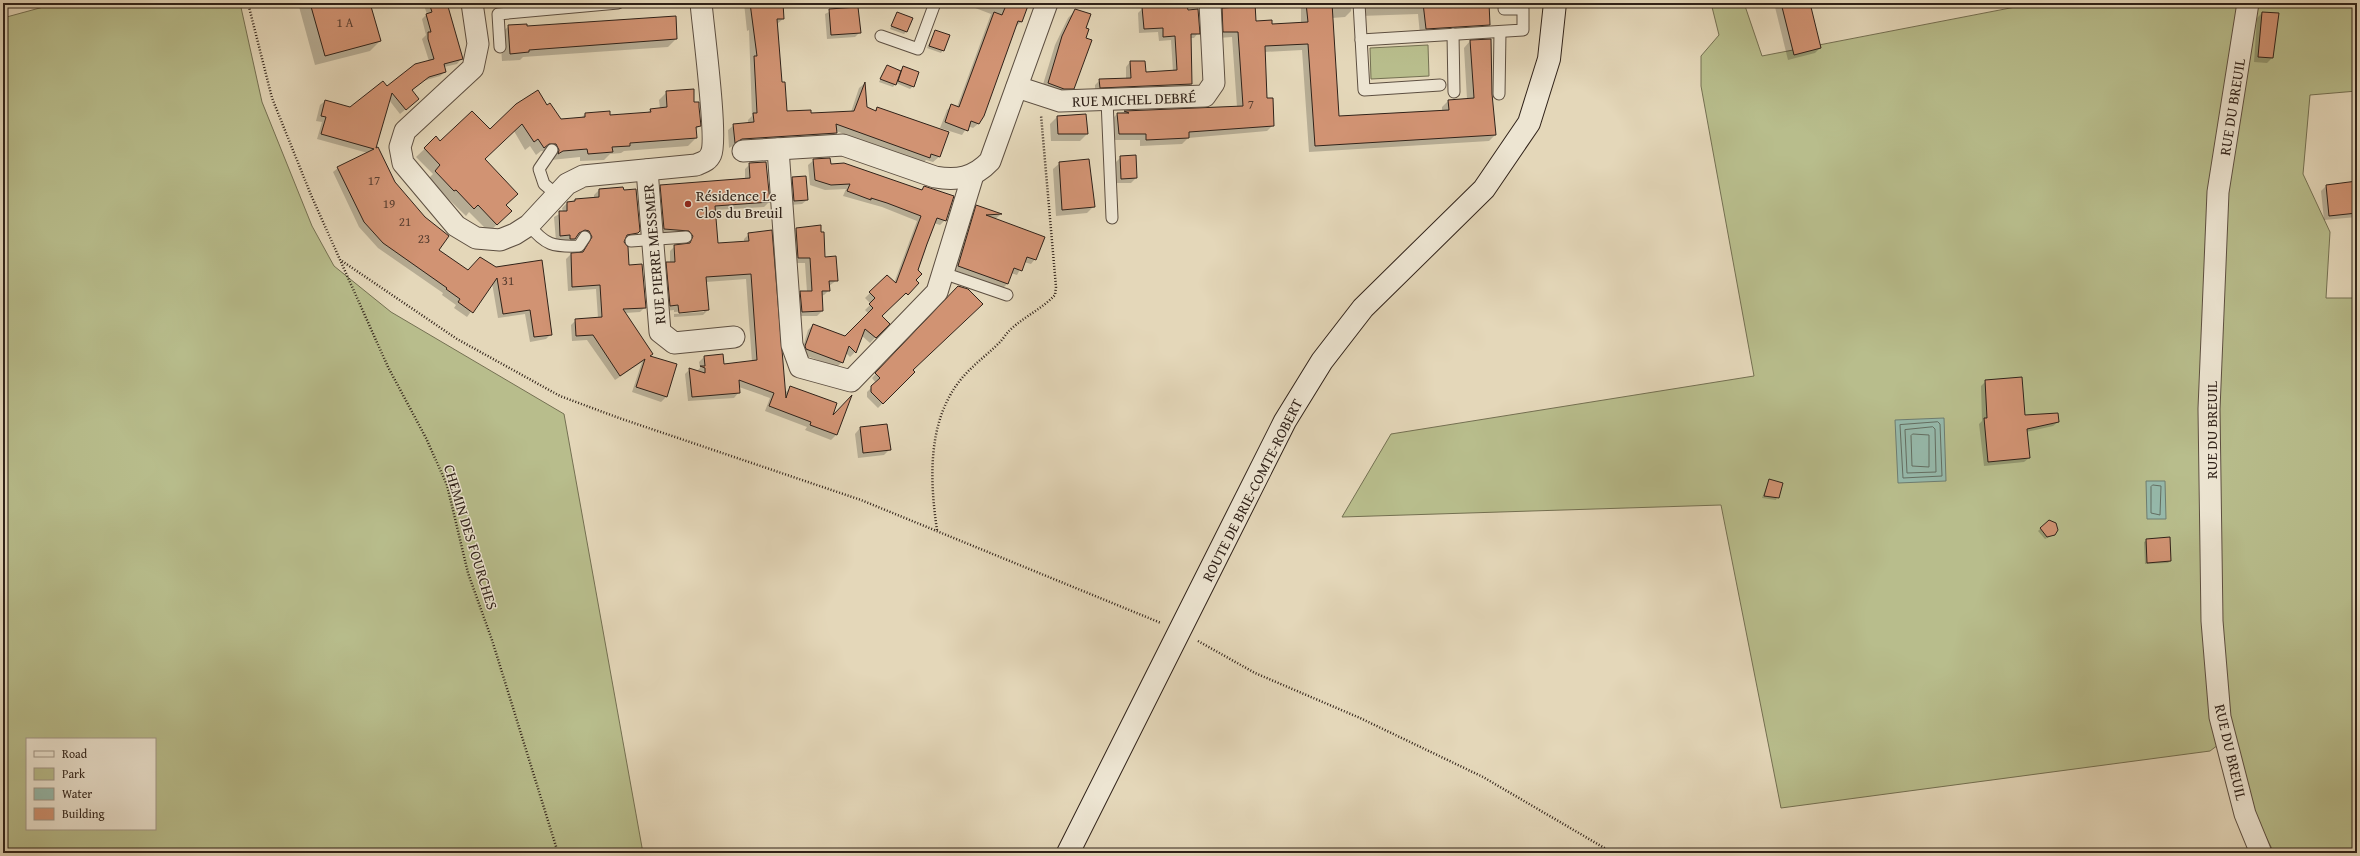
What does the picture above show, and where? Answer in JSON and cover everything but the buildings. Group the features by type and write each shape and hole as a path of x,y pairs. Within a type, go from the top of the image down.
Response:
{"main road":[{"name":"ROUTE DE BRIE-COMTE-ROBERT","path":"1068,853 1285,421 1322,361 1363,308 1484,189 1529,123 1549,59 1556,7"}],"street":[{"path":"472,3 478,44 473,68 405,131 400,146 403,163 456,226 476,238 500,240 515,234 528,225 567,184 584,176 696,165 706,161 712,153 710,98 701,3"},
{"path":"743,151 843,145 935,177 948,179 973,175 990,161 1047,3"},
{"name":"RUE MICHEL DEBRÉ","path":"1017,87 1060,101 1205,96 1214,83 1210,3"},
{"name":"RUE DU BREUIL","path":"2248,3 2218,192 2209,409 2212,621 2220,717 2245,814 2261,853"},
{"path":"778,149 792,345 800,367 851,381 937,292 973,175"},
{"name":"RUE PIERRE MESSMER","path":"647,170 660,332 674,343 734,337"}],"lane":[{"path":"500,47 498,14 618,3"},
{"path":"881,36 918,49 935,3"},
{"path":"1359,3 1364,90 1440,84"},
{"path":"1361,40 1523,30 1523,9 1504,10"},
{"path":"1499,94 1500,32"},
{"path":"1453,34 1454,92"},
{"path":"1107,100 1112,218"},
{"path":"552,150 539,170 544,184 557,195"},
{"path":"528,225 539,237 558,247 579,246 585,237"},
{"path":"631,241 686,237"},
{"path":"943,273 1007,295"}],"path":[{"path":"3,7 15,3"},
{"name":"CHEMIN DES FOURCHES","path":"248,3 272,98 311,195 342,261 388,367 426,438 447,485 468,573 492,640 558,853"},
{"path":"937,531 931,485 932,468 935,441 949,399 967,372 1001,341 1010,330 1055,295 1056,287 1040,95"},
{"path":"342,261 457,339 560,396 619,418 861,500 1180,631 1255,673 1360,718 1483,777 1613,853"}],"green space":[{"path":"58,3 240,3 262,102 312,226 334,266 391,312 564,414 643,853 3,853 3,18"},
{"path":"1711,3 1744,3 1762,56 2036,3 2357,3 2357,91 2310,95 2303,174 2330,232 2326,298 2357,298 2357,853 2274,853 2254,813 2234,733 2210,751 1781,808 1721,505 1342,517 1391,434 1754,376 1701,86 1701,56 1719,35"},
{"path":"1428,45 1429,76 1371,79 1370,48"}],"water":[{"path":"1944,418 1946,481 1898,483 1895,420"},
{"path":"2146,481 2165,481 2166,519 2147,519"}],"place":[{"name":"Résidence Le Clos du Breuil","path":"688,204"}]}
